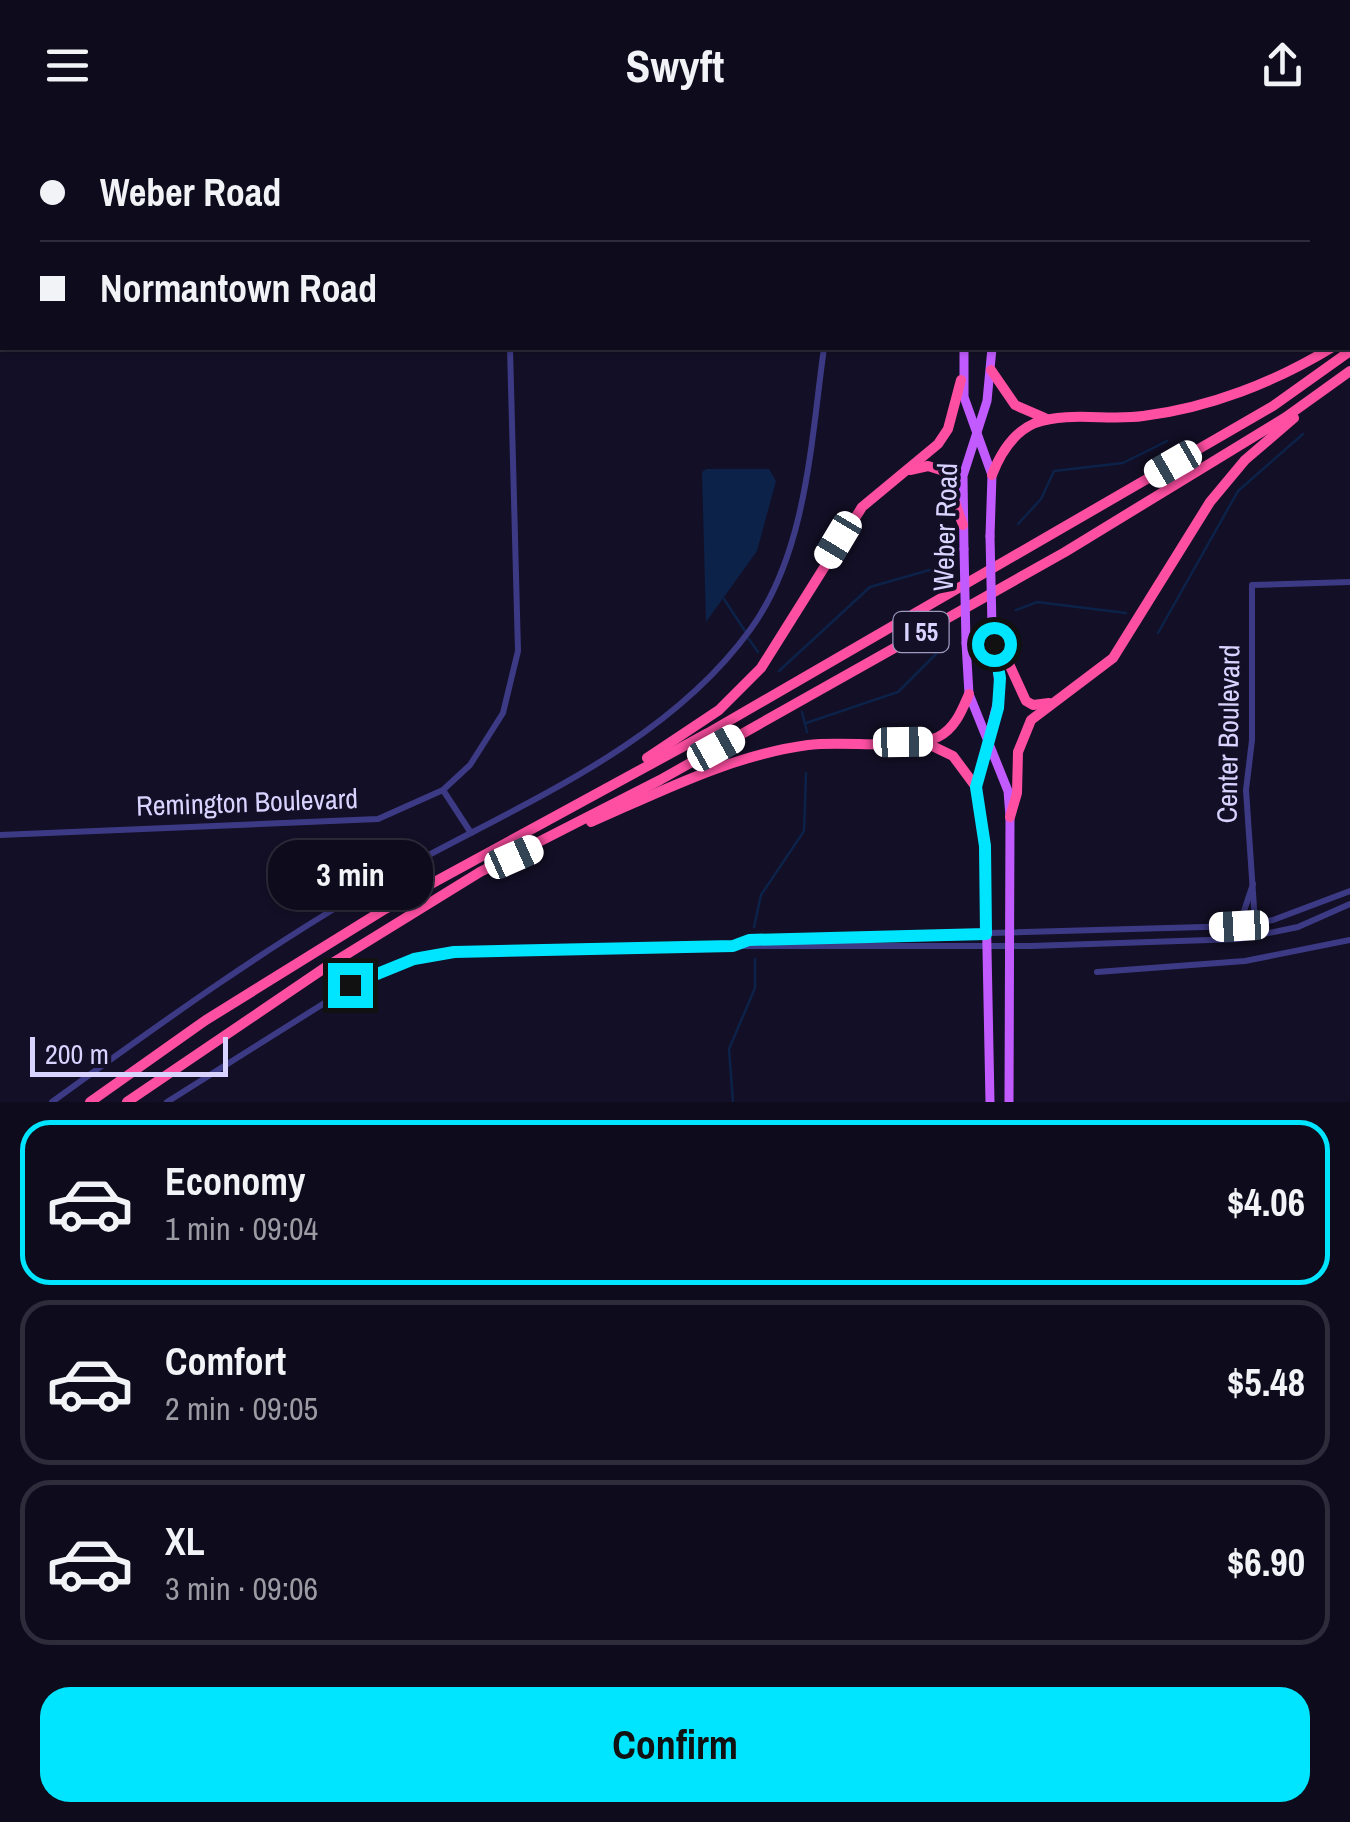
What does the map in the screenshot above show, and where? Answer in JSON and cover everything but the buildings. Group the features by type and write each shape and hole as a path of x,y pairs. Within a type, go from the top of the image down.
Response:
{"highway":[{"path":"992,475 1000,455 1022,431 1051,420 1142,417 1213,401 1262,384 1327,350"},
{"name":"I 55","path":"90,1102 206,1020 368,920 708,733 1256,416 1350,351"},
{"path":"992,370 1015,404 1051,420"},
{"path":"1010,816 1017,793 1021,738 1031,720 1113,658 1185,538 1246,460 1350,373"},
{"name":"I 55","path":"127,1102 326,967 480,872 660,780 1065,552 1286,417 1350,373"},
{"path":"592,794 719,710 742,689 788,627 844,529 880,488 938,444 948,430 961,380"},
{"path":"897,476 928,466 944,471 963,525"},
{"path":"992,627 1026,700 1040,706 1059,700"},
{"path":"480,872 682,782 760,756 807,745 923,741 948,731 969,694"},
{"path":"923,741 952,756 976,787"}],"main road":[{"name":"Weber Road","path":"964,350 961,380 992,475 992,627 1000,692 976,787 985,846 990,1102"},
{"name":"Weber Road","path":"992,350 992,370 963,476 963,525 969,694 1008,791 1010,816 1009,1102"}],"street":[{"name":"Remington Boulevard","path":"0,834 341,824 406,810 443,790 490,739 514,682 518,651 510,350"},
{"path":"52,1102 201,994 390,876 651,732 723,667 773,591 789,547 824,350"},
{"name":"Center Boulevard","path":"1256,937 1246,790 1252,740 1252,585 1350,582"},
{"path":"443,790 470,833"},
{"name":"Center Boulevard","path":"1239,926 1253,883"},
{"path":"733,946 749,940 1239,926 1350,890"},
{"path":"167,1102 332,995 414,959 499,949 1009,946 1256,937 1298,927 1350,904"},
{"path":"1097,972 1245,960 1350,940"}],"water":[{"path":"769,469 776,481 757,551 706,622 702,472"}],"waterway":[{"path":"1158,633 1238,491 1303,434"},
{"path":"1018,524 1041,499 1054,471 1123,463 1167,441"},
{"path":"779,671 870,587 940,567"},
{"path":"724,599 745,631"},
{"path":"1016,610 1037,602 1126,613"},
{"path":"748,638 758,652"},
{"path":"806,723 898,692 936,654"},
{"path":"802,712 807,732"},
{"path":"754,927 761,895 804,831 806,773"},
{"path":"733,1102 729,1049 755,988 755,959"}],"route":[{"path":"350,985 414,959 454,952 733,946 749,940 986,934 985,846 976,787 998,708 1000,678 994,644"}]}
